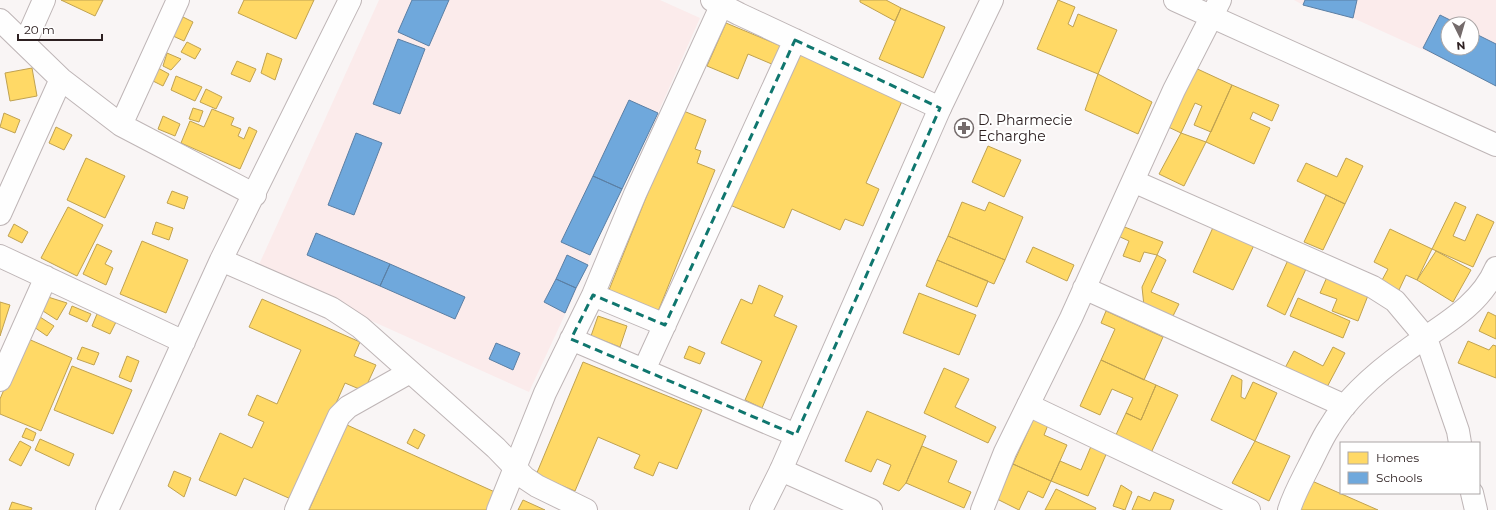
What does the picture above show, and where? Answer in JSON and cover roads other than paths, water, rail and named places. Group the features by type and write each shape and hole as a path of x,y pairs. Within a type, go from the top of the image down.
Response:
{"street":[{"path":"25,44 44,0"},
{"path":"121,125 178,0"},
{"path":"107,510 221,260 255,195 350,0"},
{"path":"761,510 781,470 940,108 992,0"},
{"path":"1176,0 1216,8 1496,145"},
{"path":"498,510 545,393 593,295 717,2 739,14 940,108"},
{"path":"982,510 1005,452 1084,288 1174,90 1216,8"},
{"path":"0,20 61,79 121,125 255,195"},
{"path":"644,370 795,40"},
{"path":"0,214 61,79"},
{"path":"1133,181 1373,287 1395,301 1426,338 1458,431 1460,442"},
{"path":"0,256 184,342"},
{"path":"221,260 331,308 360,327 537,486 586,510"},
{"path":"1289,510 1329,427 1345,406 1368,382 1405,351 1426,338 1474,302 1492,277 1496,268"},
{"path":"0,380 46,277"},
{"path":"1084,288 1345,406"},
{"path":"593,295 665,325"},
{"path":"571,339 796,435"},
{"path":"296,510 339,416 348,407 410,372"},
{"path":"1028,405 1249,510"},
{"path":"781,470 871,510"},
{"path":"1472,494 1476,510"}],"place":[{"name":"D. Pharmecie Echarghe","path":"964,128"}]}
